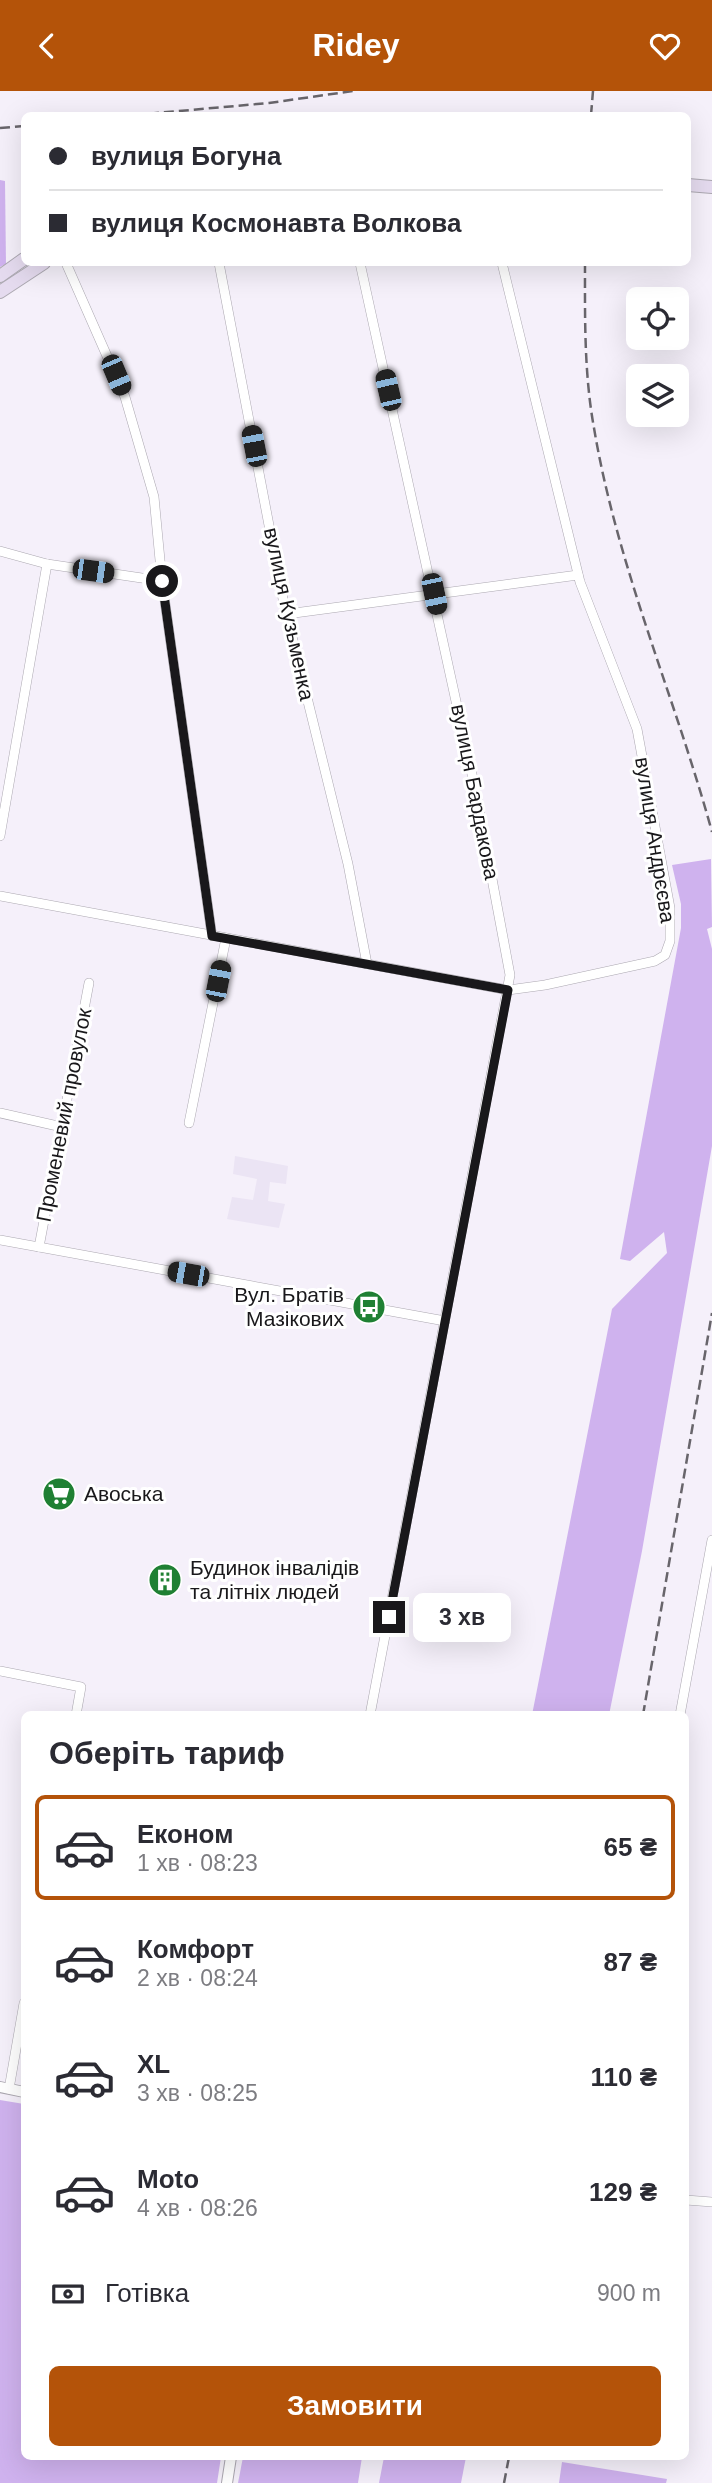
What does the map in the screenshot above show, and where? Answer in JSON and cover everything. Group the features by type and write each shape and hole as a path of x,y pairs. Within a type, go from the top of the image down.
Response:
{"main road":[{"path":"691,185 712,187"},
{"path":"0,276 21,261"},
{"path":"0,292 39,266"}],"street":[{"path":"67,266 125,397 154,497 162,581 212,936"},
{"name":"вулиця Кузьменка","path":"220,266 287,614 348,865 366,964"},
{"name":"вулиця Бардакова","path":"361,266 434,594 509,963 508,990 371,1711"},
{"name":"вулиця Андрєєва","path":"0,896 508,990 545,985 655,961 665,955 670,941 666,880 637,729 579,575 503,266"},
{"path":"0,551 47,564 162,581"},
{"path":"0,837 47,564"},
{"path":"287,614 579,575"},
{"path":"189,1123 226,938"},
{"name":"Променевий провулок","path":"39,1247 89,983"},
{"path":"0,1113 62,1127"},
{"path":"0,1240 445,1321"},
{"path":"681,1711 712,1540"},
{"path":"0,1671 81,1687 77,1711"},
{"path":"5,2088 21,2016"},
{"path":"689,2200 712,2202"},
{"path":"227,2483 231,2460"}],"shaded area":[{"path":"0,180 5,181 6,264 0,267"},
{"path":"711,859 712,927 707,929 712,949 712,1146 642,1551 610,1711 533,1711 612,1309 667,1253 664,1232 630,1261 620,1259 681,928 681,904 672,865"},
{"path":"235,1156 288,1166 286,1184 270,1182 268,1201 285,1204 279,1228 227,1219 232,1197 253,1200 257,1179 233,1174"},
{"path":"0,2100 21,2104 21,2460 221,2460 217,2483 0,2483"},
{"path":"242,2460 362,2460 358,2483 238,2483"},
{"path":"383,2460 465,2460 461,2483 379,2483"},
{"path":"562,2462 667,2479 666,2483 559,2483"}],"railway":[{"path":"168,112 269,103 353,91"},
{"path":"591,112 593,91"},
{"path":"0,128 21,126"},
{"path":"585,266 588,387 604,479 632,581 712,832"},
{"path":"644,1711 712,1313"},
{"path":"504,2483 508,2460"}],"place":[{"name":"Вул. Братів Мазікових","path":"369,1307"},
{"name":"Авоська","path":"59,1494"},
{"name":"Будинок інвалідів та літніх людей","path":"165,1580"}],"route":[{"path":"162,581 212,936 508,990 389,1617"}]}
